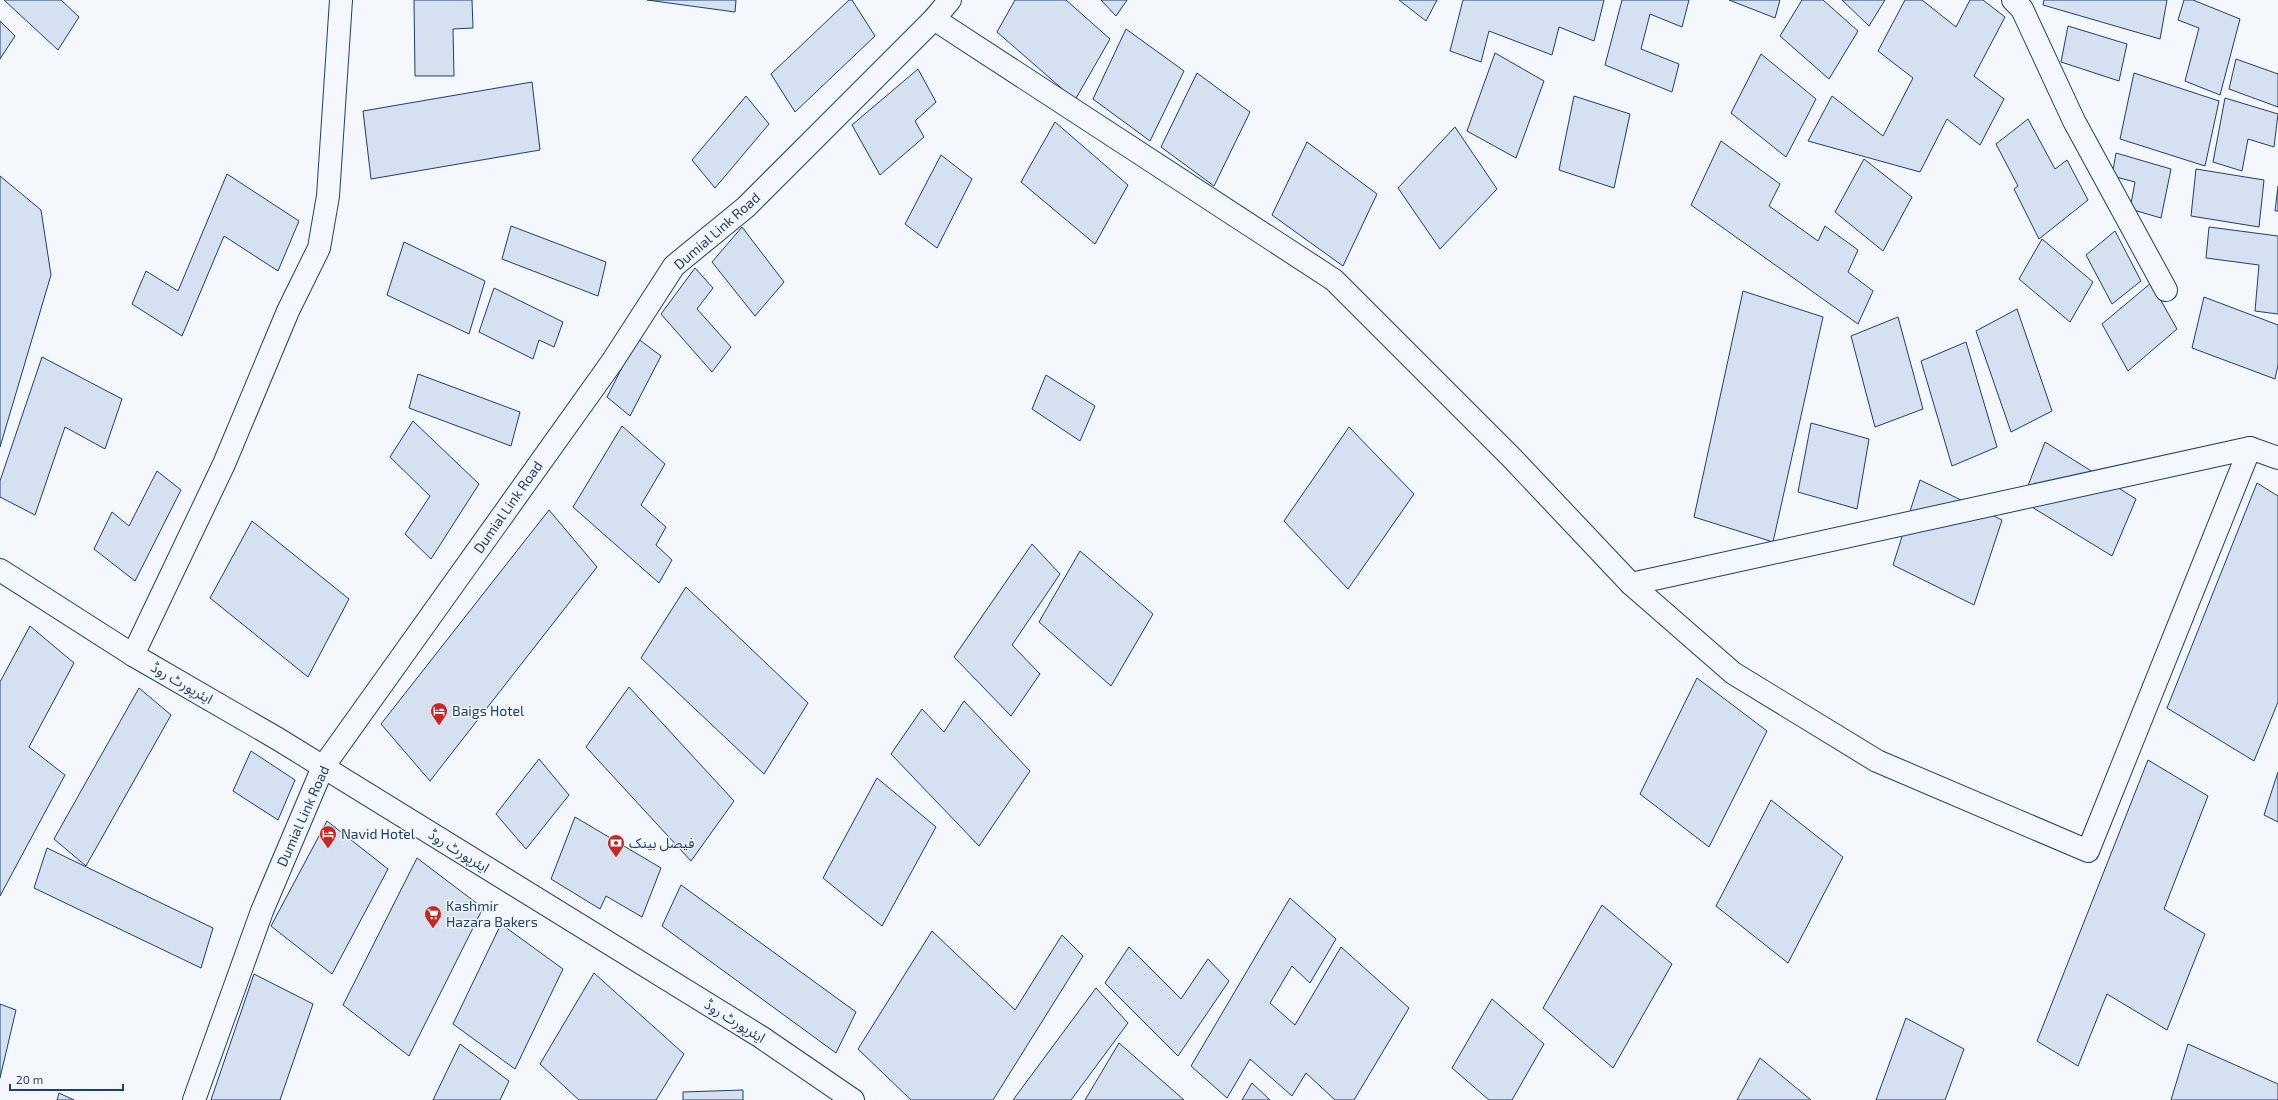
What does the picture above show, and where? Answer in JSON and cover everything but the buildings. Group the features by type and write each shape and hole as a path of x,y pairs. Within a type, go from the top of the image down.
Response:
{"main road":[{"path":"133,655 224,464 288,311 319,248 328,196 340,0"},
{"name":"Dumial Link Road","path":"194,1100 262,911 323,767 612,362 674,266 746,207 934,19 950,0"},
{"path":"2013,0 2022,9 2074,121 2166,290"},
{"path":"934,19 1334,280 1511,457 1631,584 1733,672 1877,761 2088,851 2250,448"},
{"path":"1631,584 2250,448 2278,458"},
{"name":"ایئرپورٹ روڈ","path":"0,570 133,655 323,767 761,1037 853,1100"}],"place":[{"name":"Baigs Hotel","path":"439,726"},
{"name":"Navid Hotel","path":"328,849"},
{"name":"فیصل بینک","path":"616,858"},
{"name":"Kashmir Hazara Bakers","path":"433,929"}]}
